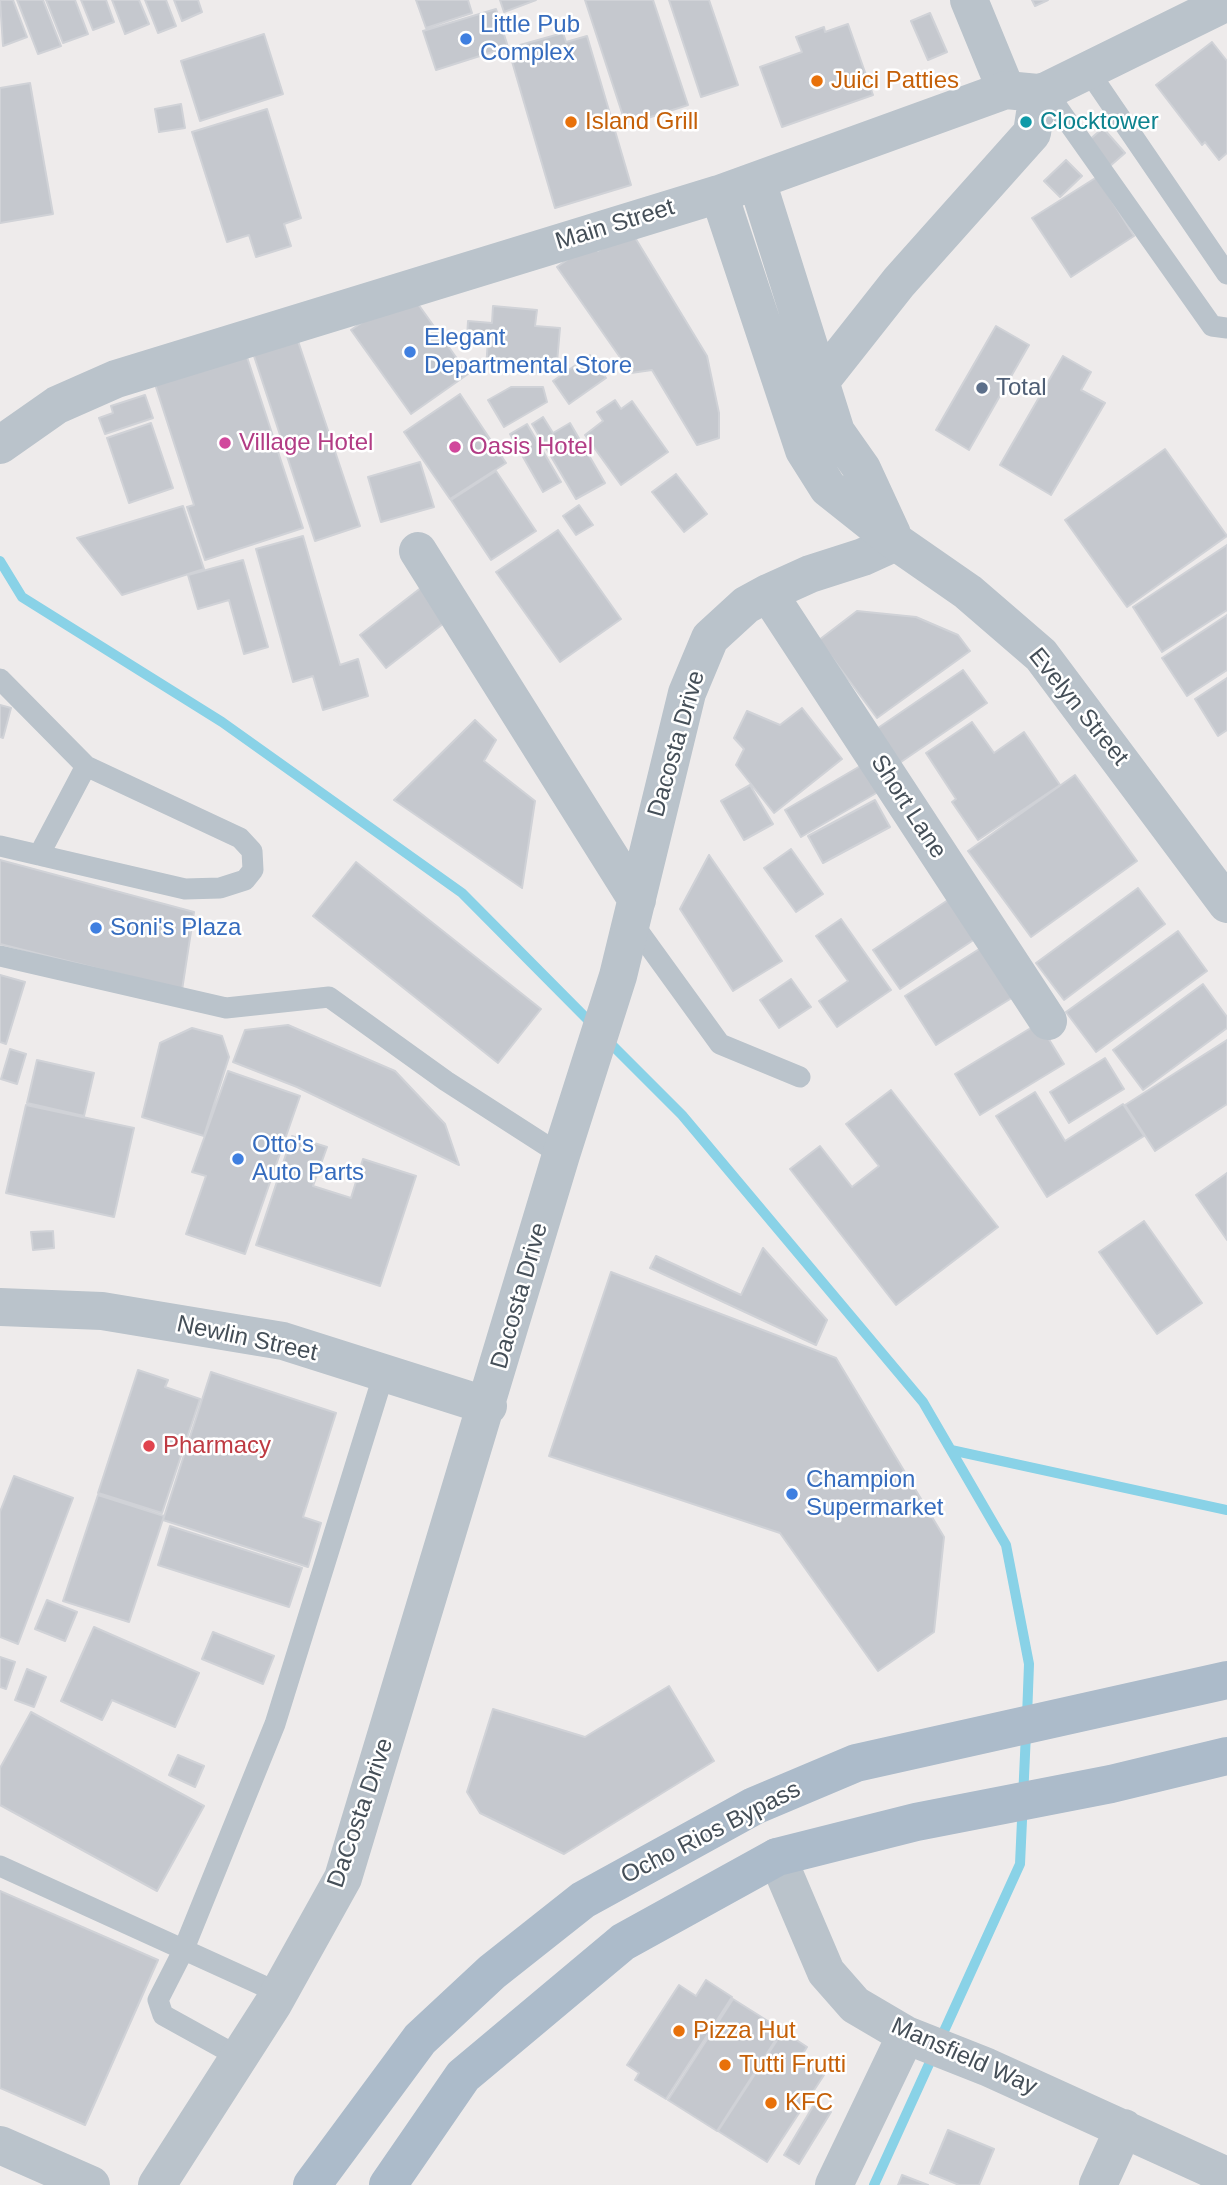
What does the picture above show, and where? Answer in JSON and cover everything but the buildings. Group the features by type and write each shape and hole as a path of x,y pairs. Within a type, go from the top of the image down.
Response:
{"main road":[{"name":"Ocho Rios Bypass","path":"312,2185 420,2039 492,1972 583,1900 754,1806 856,1763 955,1738 1227,1680"},
{"path":"388,2185 463,2076 623,1942 777,1857 1227,1756"}],"street":[{"path":"820,383 899,282 1032,133 1030,91 969,0"},
{"name":"Main Street","path":"4,442 57,405 116,379 719,194 1030,91 1222,13"},
{"path":"757,181 836,432 862,469 896,542"},
{"name":"Evelyn Street","path":"719,194 804,450 828,488 896,542 968,592 1041,655 1227,904"},
{"name":"Dacosta Drive","path":"488,1406 561,1155 618,976 687,693 710,638 746,606 768,593 810,574 863,558 896,542"},
{"path":"418,551 634,910"},
{"name":"Short Lane","path":"768,593 1048,1021"},
{"name":"Newlin Street","path":"0,1307 102,1311 270,1339 488,1406"},
{"name":"DaCosta Drive","path":"158,2185 279,1993 343,1878 488,1406"},
{"name":"Mansfield Way","path":"777,1857 826,1972 855,2005 920,2039 1227,2176"},
{"path":"834,2185 920,2039"},
{"path":"1098,2185 1124,2128"},
{"path":"0,2145 91,2185"}],"lane":[{"path":"1087,69 1227,274"},
{"path":"1030,91 1212,326 1227,328"},
{"path":"0,679 86,766 240,838 252,851 253,870 245,880 220,888 185,889 0,846"},
{"path":"39,855 86,766"},
{"path":"634,910 720,1044 800,1077"},
{"path":"0,956 226,1007 329,997 446,1081 561,1155"},
{"path":"239,2057 168,2019 158,2008 158,2000 183,1951 275,1724 384,1373"},
{"path":"0,1866 279,1993"}],"waterway":[{"path":"0,561 22,597 222,722 462,893 594,1026"},
{"path":"607,1040 682,1115 923,1402 1006,1545 1029,1664 1027,1717"},
{"path":"951,1450 1227,1510"},
{"path":"874,2185 1020,1864 1026,1733"}],"place":[{"name":"Little Pub Complex","path":"466,39"},
{"name":"Juici Patties","path":"817,81"},
{"name":"Island Grill","path":"571,122"},
{"name":"Clocktower","path":"1026,122"},
{"name":"Elegant Departmental Store","path":"410,352"},
{"name":"Total","path":"982,388"},
{"name":"Village Hotel","path":"225,443"},
{"name":"Oasis Hotel","path":"455,447"},
{"name":"Soni's Plaza","path":"96,928"},
{"name":"Otto's Auto Parts","path":"238,1159"},
{"name":"Pharmacy","path":"149,1446"},
{"name":"Champion Supermarket","path":"792,1494"},
{"name":"Pizza Hut","path":"679,2031"},
{"name":"Tutti Frutti","path":"725,2065"},
{"name":"KFC","path":"771,2103"}]}
